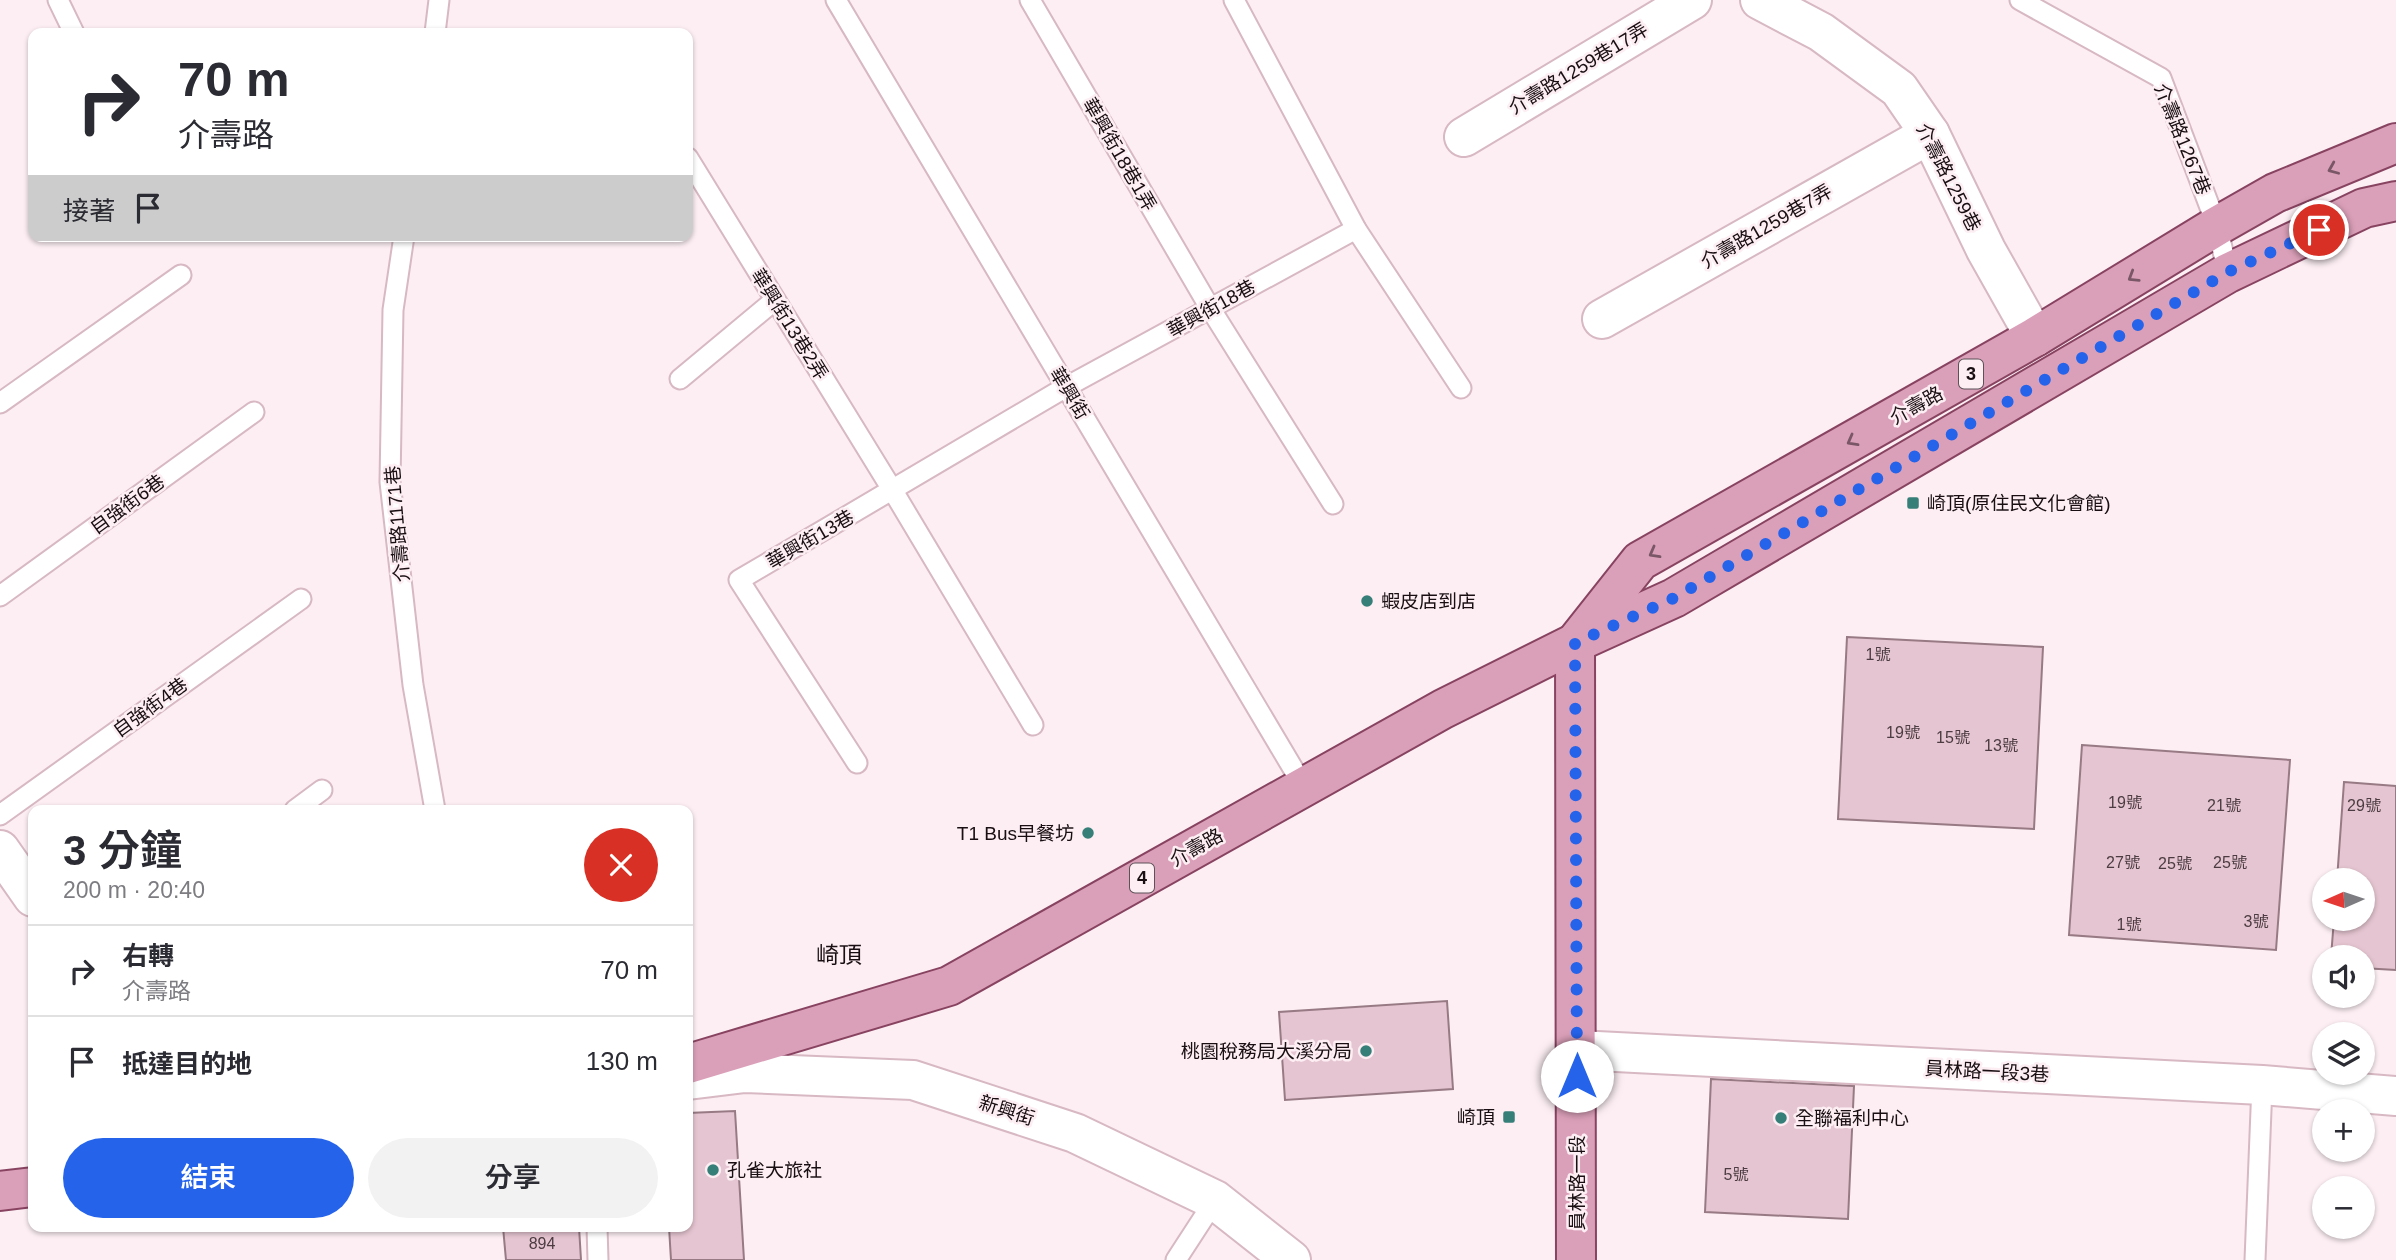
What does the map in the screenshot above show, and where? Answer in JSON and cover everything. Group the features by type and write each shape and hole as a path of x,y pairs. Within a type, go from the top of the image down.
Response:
{"main road":[{"name":"介壽路","path":"1575,643 1640,561 2035,337 2275,193 2396,143"},
{"name":"介壽路","path":"693,1062 948,986 1443,709 1575,643 1674,598 2228,272 2364,208 2396,201"},
{"name":"員林路一段","path":"1575,643 1576,1260"},
{"path":"0,1191 28,1188"}],"street":[{"name":"介壽路1259巷17弄","path":"1464,137 1692,0"},
{"name":"介壽路1259巷","path":"1760,0 1821,32 1899,89 1930,134 1986,250 2035,337"},
{"name":"介壽路1259巷7弄","path":"1602,319 1930,134"},
{"path":"0,850 28,890"},
{"name":"員林路一段3巷","path":"1577,1050 2262,1085 2396,1096"},
{"name":"新興街","path":"693,1079 745,1073 913,1080 1075,1133 1215,1200 1292,1260"}],"lane":[{"path":"58,0 72,28"},
{"path":"436,28 439,0"},
{"name":"華興街","path":"836,0 1304,787"},
{"name":"華興街18巷1弄","path":"1030,0 1210,308 1333,504"},
{"path":"1234,0 1356,229 1461,388"},
{"name":"介壽路1267巷","path":"2020,0 2161,78 2217,226 2228,272"},
{"name":"華興街13巷2弄","path":"693,166 1033,725"},
{"name":"華興街18巷","path":"1066,387 1356,229"},
{"name":"介壽路1171巷","path":"403,242 393,310 390,482 413,685 434,805"},
{"path":"0,403 181,275"},
{"path":"680,379 775,300"},
{"name":"華興街13巷","path":"857,763 739,580 1066,387"},
{"name":"自強街6巷","path":"0,596 254,412"},
{"name":"自強街4巷","path":"0,815 301,599"},
{"path":"302,805 322,790"},
{"path":"2255,1260 2262,1085"},
{"path":"1176,1260 1215,1200"},
{"path":"597,1232 598,1260"}],"building":[{"path":"1847,637 2043,647 2034,829 1838,819"},
{"path":"2082,745 2290,760 2276,950 2069,935"},
{"path":"2344,782 2396,786 2396,970 2375,969 2375,945 2332,945 2333,931 2375,931 2375,868 2338,868"},
{"name":"桃園稅務局大溪分局","path":"1447,1001 1453,1089 1285,1100 1279,1012"},
{"name":"全聯福利中心","path":"1711,1079 1854,1086 1848,1219 1705,1212"},
{"name":"孔雀大旅社","path":"735,1111 744,1260 671,1260 669,1232 693,1232 693,1113"},
{"path":"503,1232 579,1232 581,1260 506,1260"}],"place":[{"name":"崎頂(原住民文化會館)","path":"1913,503"},
{"name":"蝦皮店到店","path":"1367,601"},
{"name":"T1 Bus早餐坊","path":"1088,833"},
{"name":"桃園稅務局大溪分局","path":"1366,1051"},
{"name":"崎頂","path":"1509,1117"},
{"name":"全聯福利中心","path":"1781,1118"},
{"name":"孔雀大旅社","path":"713,1170"}],"district":[{"name":"崎頂","path":"839,955"}],"route":[{"path":"1577,1076 1575,643 1674,598 2228,272 2319,230"}]}
